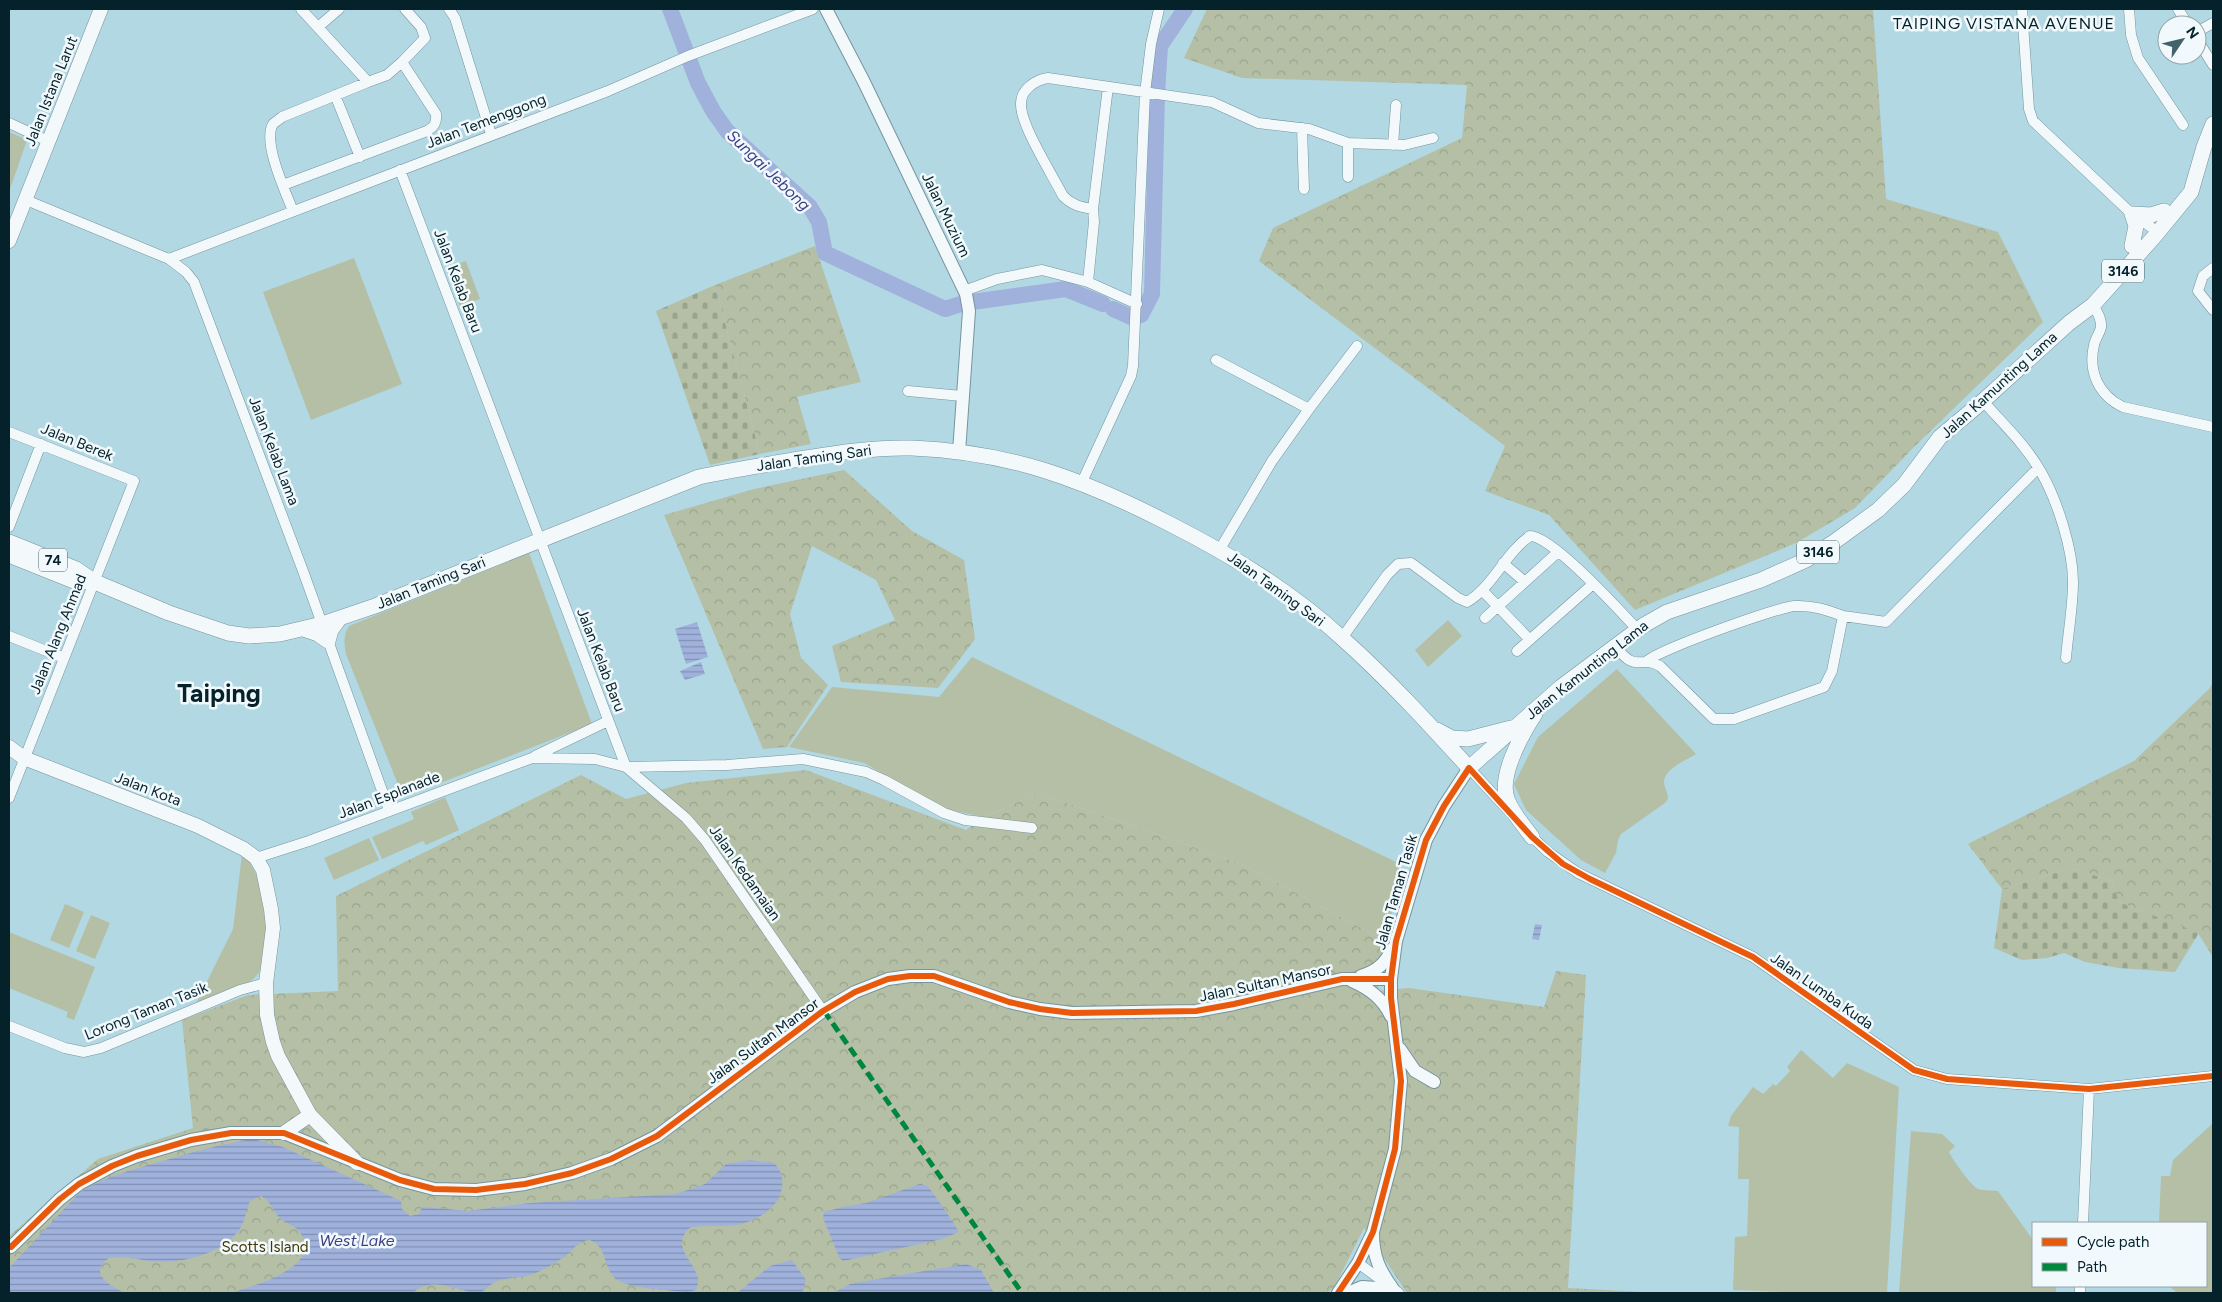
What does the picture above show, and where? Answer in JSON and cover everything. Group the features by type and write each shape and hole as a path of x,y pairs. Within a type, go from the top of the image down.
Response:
{"main road":[{"name":"Jalan Istana Larut","path":"9,241 102,9"},
{"name":"Jalan Kamunting Lama","path":"1469,768 1541,705 1637,629 1667,612 1779,572 1806,560 1878,510 1904,485 1940,437 1983,401 2091,303 2158,225 2185,185 2194,178 2213,124"},
{"path":"2132,246 2136,226 2132,214 2151,216 2158,225"},
{"name":"Jalan Kamunting Lama","path":"2091,303 2132,246 2158,225"},
{"name":"Jalan Taming Sari","path":"9,542 76,570 95,582 169,613 228,633 268,636 339,619 699,478 730,470 871,449 910,448 959,452 1020,463 1082,482 1128,502 1220,549 1282,590 1342,638 1432,727 1469,768"},
{"name":"Jalan Taming Sari","path":"9,555 74,581 95,582"},
{"path":"303,629 318,634 328,641 331,630 339,619"},
{"path":"1532,837 1508,802 1504,790 1504,779 1529,723 1541,705"},
{"path":"1432,727 1452,738 1468,739 1514,728"},
{"name":"Jalan Kota","path":"9,747 24,758 198,826 256,858"},
{"name":"Jalan Kota","path":"9,758 24,758"},
{"name":"Jalan Sultan Mansor","path":"256,858 268,889 273,928 266,984 268,1015 273,1042 278,1056 310,1115 357,1163"},
{"path":"284,1133 310,1115"}],"street":[{"path":"302,9 368,82"},
{"path":"318,27 339,9"},
{"path":"293,211 269,137 273,124 282,118 335,95 387,75 402,62 425,38 422,27 405,9"},
{"path":"449,9 455,18 491,134"},
{"name":"Jalan Temenggong","path":"169,259 491,134 608,91 688,56 813,9"},
{"name":"Jalan Muzium","path":"826,9 868,91 964,291 969,311 959,452"},
{"path":"1082,482 1131,376 1137,304 1145,93 1151,44 1159,9"},
{"path":"2022,9 2029,109 2033,121 2132,214 2158,225"},
{"path":"2129,9 2131,36 2138,58 2184,125"},
{"path":"283,185 427,132 437,121 436,114 402,62"},
{"path":"1093,209 1079,207 1070,203 1064,196 1027,125 1020,104 1029,87 1040,80 1048,78 1212,102 1258,123 1309,128 1348,143 1404,146 1433,138"},
{"path":"1088,282 1094,222 1093,209 1108,88"},
{"path":"335,95 360,157"},
{"path":"1393,145 1396,105"},
{"path":"9,123 48,141"},
{"path":"1302,128 1304,190"},
{"path":"1348,143 1348,177"},
{"name":"Jalan Kelab Baru","path":"400,170 626,767"},
{"name":"Jalan Kelab Lama","path":"26,200 169,259 186,272 194,282 390,810"},
{"path":"2213,268 2203,276 2198,291 2213,310"},
{"path":"964,291 997,279 1042,270 1088,282 1137,304"},
{"path":"2091,303 2101,322 2094,342 2092,356 2093,370 2103,394 2112,402 2123,407 2213,427"},
{"path":"1220,549 1272,461 1309,408 1357,346"},
{"path":"1216,360 1309,408"},
{"path":"908,391 962,396"},
{"path":"1983,401 2023,445 2038,468 2062,524 2073,580 2066,658"},
{"name":"Jalan Berek","path":"9,432 134,481"},
{"path":"9,526 41,444"},
{"path":"1646,662 1653,656 1675,646 1782,608 1808,606 1843,616 1886,622 2038,468"},
{"name":"Jalan Alang Ahmad","path":"9,798 134,481"},
{"path":"1342,638 1387,575 1398,564 1411,563 1458,598 1467,602 1482,590 1503,562 1530,536 1536,536 1558,552 1593,584 1637,629"},
{"path":"1485,618 1558,552"},
{"path":"1503,562 1525,582"},
{"path":"1517,652 1593,584"},
{"path":"1482,590 1530,640"},
{"path":"1615,646 1630,661 1637,664 1655,663 1668,672 1714,719 1734,719 1824,687 1832,671 1843,616"},
{"path":"9,636 64,658"},
{"name":"Jalan Esplanade","path":"256,858 309,841 532,758 608,721"},
{"name":"Jalan Esplanade","path":"532,758 595,759 626,767"},
{"path":"626,767 727,765 803,759 866,772 944,813 965,820 1032,828"},
{"name":"Jalan Kedamaian","path":"626,767 686,818 705,840 824,1011"},
{"name":"Jalan Lumba Kuda","path":"1469,768 1532,837 1548,852 1578,873 1753,957 1914,1070 1947,1079 2089,1089 2213,1076"},
{"name":"Jalan Taman Tasik","path":"1338,1293 1358,1263 1373,1232 1395,1149 1401,1081 1391,979 1396,941 1426,840 1444,806 1469,768"},
{"path":"1348,979 1372,973 1382,966 1396,941"},
{"name":"Jalan Sultan Mansor","path":"357,1163 406,1182 434,1189 458,1191 525,1184 572,1173 611,1160 657,1136 824,1011 867,987 888,979 910,976 934,976 1009,1002 1040,1009 1072,1013 1196,1011 1348,979"},
{"path":"1348,979 1391,979"},
{"path":"1348,979 1376,994 1385,1004 1394,1021"},
{"name":"Lorong Taman Tasik","path":"9,1026 65,1048 84,1052 101,1048 240,990 266,984"},
{"path":"1398,1045 1410,1066 1434,1082"},
{"path":"2083,1222 2089,1089"},
{"path":"10,1246 79,1184 112,1166 137,1156 192,1140 231,1133 284,1133 357,1163"},
{"path":"1373,1232 1373,1249 1376,1262 1396,1291"},
{"path":"1358,1263 1396,1291"},
{"path":"1348,1293 1362,1287 1396,1291"}],"green space":[{"path":"1207,9 1873,9 1886,199 1998,232 2043,322 1915,446 1855,508 1796,543 1635,610 1549,515 1485,491 1505,446 1259,261 1273,228 1462,138 1467,85 1242,78 1184,58"},
{"path":"9,132 27,140 9,192"},
{"path":"815,246 861,382 797,397 811,444 760,454 715,285"},
{"path":"354,258 402,384 311,420 263,292"},
{"path":"466,261 480,299 460,306 446,268"},
{"path":"715,285 760,454 710,465 656,311"},
{"path":"844,470 912,531 964,560 975,639 938,688 841,682 832,646 895,620 876,580 812,546 790,614 801,658 828,685 787,747 763,749 664,515 754,489"},
{"path":"529,553 592,724 412,794 404,792 397,782 346,654 344,640 349,626"},
{"path":"1448,620 1462,636 1428,667 1415,650"},
{"path":"972,657 1396,862 1399,870 1387,942 1244,865 1038,793 984,817 946,809 864,763 789,747 832,687 939,697"},
{"path":"1617,669 1696,754 1667,773 1664,783 1668,799 1621,834 1616,853 1605,873 1581,860 1526,810 1514,784 1538,737"},
{"path":"2213,681 2213,957 2198,933 2119,902 2112,881 2072,868 2002,889 1968,844 2134,761 2210,688"},
{"name":"Scotts Island","path":"806,770 966,830 984,817 1038,793 1244,865 1387,942 1377,991 1409,988 1544,1007 1556,971 1586,975 1568,1288 1665,1293 1407,1293 1364,1228 1335,1286 1327,1293 9,1293 9,1236 98,1159 193,1128 182,1020 248,995 338,991 336,896 581,775 626,799 686,783"},
{"path":"445,797 459,830 426,845 423,841 382,859 372,837 414,819 411,812"},
{"path":"369,838 379,860 334,880 324,858"},
{"path":"242,854 250,863 256,875 266,904 269,934 266,959 258,974 247,984 195,1006 233,929"},
{"path":"2072,868 2112,881 2119,902 2199,933 2175,972 2119,968 2085,962 2064,953 2047,958 2022,960 1994,948 2002,889"},
{"path":"65,904 84,912 69,948 50,940"},
{"path":"91,915 110,923 95,959 76,951"},
{"path":"9,932 95,967 74,1020 66,1017 68,1012 9,988"},
{"path":"1801,1050 1833,1078 1847,1063 1899,1087 1887,1293 1733,1290 1735,1237 1747,1236 1749,1179 1738,1179 1739,1127 1728,1126 1731,1116 1753,1087 1763,1094 1773,1084 1776,1086 1790,1071 1787,1067"},
{"path":"2213,1123 2213,1293 2177,1293 2170,1287 2207,1287 2207,1222 2159,1222 2161,1176 2170,1176 2173,1160"},
{"path":"1911,1131 1942,1134 1955,1146 1949,1152 1971,1183 1978,1189 1998,1191 2032,1239 2032,1287 2056,1287 2056,1293 1899,1293"}],"water":[{"path":"697,622 708,657 686,664 675,629"},
{"path":"701,662 705,674 685,680 680,671"},
{"path":"1535,924 1542,925 1539,940 1532,939"},
{"name":"West Lake","path":"253,1139 283,1147 401,1201 402,1209 410,1216 419,1214 423,1207 468,1211 530,1203 676,1194 705,1184 726,1164 750,1160 774,1163 781,1173 782,1184 781,1192 773,1205 765,1213 753,1220 727,1226 691,1227 684,1235 682,1243 698,1281 696,1290 687,1292 638,1287 621,1282 611,1273 600,1248 590,1240 586,1240 579,1243 568,1254 552,1265 529,1275 495,1282 481,1293 446,1286 429,1285 413,1293 230,1293 269,1280 296,1264 304,1254 305,1243 298,1230 281,1219 268,1201 261,1196 250,1201 241,1227 231,1239 211,1252 187,1259 163,1262 119,1257 109,1258 100,1269 101,1275 108,1284 126,1293 9,1293 9,1268 79,1193 108,1178 128,1171 229,1143"},
{"path":"920,1184 930,1189 959,1232 942,1239 843,1261 839,1257 823,1218 824,1212 866,1203"},
{"path":"792,1260 806,1280 802,1293 737,1293 770,1266"},
{"path":"966,1264 981,1270 994,1293 833,1293 850,1284"}],"waterway":[{"name":"Sungai Jebong","path":"670,9 698,83 713,111 727,131 810,207 819,222 825,253 945,309 961,304"},
{"name":"Sungai Jebong","path":"1141,315 1152,294 1160,46 1185,9"},
{"name":"Sungai Jebong","path":"972,302 1066,289 1103,304"},
{"name":"Sungai Jebong","path":"1113,309 1133,318"}],"marked path":[{"path":"824,1011 1022,1293"}],"cycle path":[{"path":"1338,1293 1358,1263 1373,1232 1395,1149 1401,1081 1391,998 1391,979 1396,941 1426,840 1444,806 1469,768 1532,837 1563,864 1590,879 1753,957 1914,1070 1947,1079 2089,1089 2213,1076"},
{"path":"9,1246 11,1247 60,1199 79,1184 112,1166 137,1156 191,1140 231,1133 284,1133 400,1180 434,1189 476,1190 525,1184 572,1173 611,1159 657,1136 823,1011 855,992 888,979 910,976 934,976 1009,1002 1040,1009 1072,1013 1196,1011 1342,979 1391,979"}],"district":[{"name":"TAIPING VISTANA AVENUE","path":"2004,23"},
{"name":"Taiping","path":"219,693"}]}
